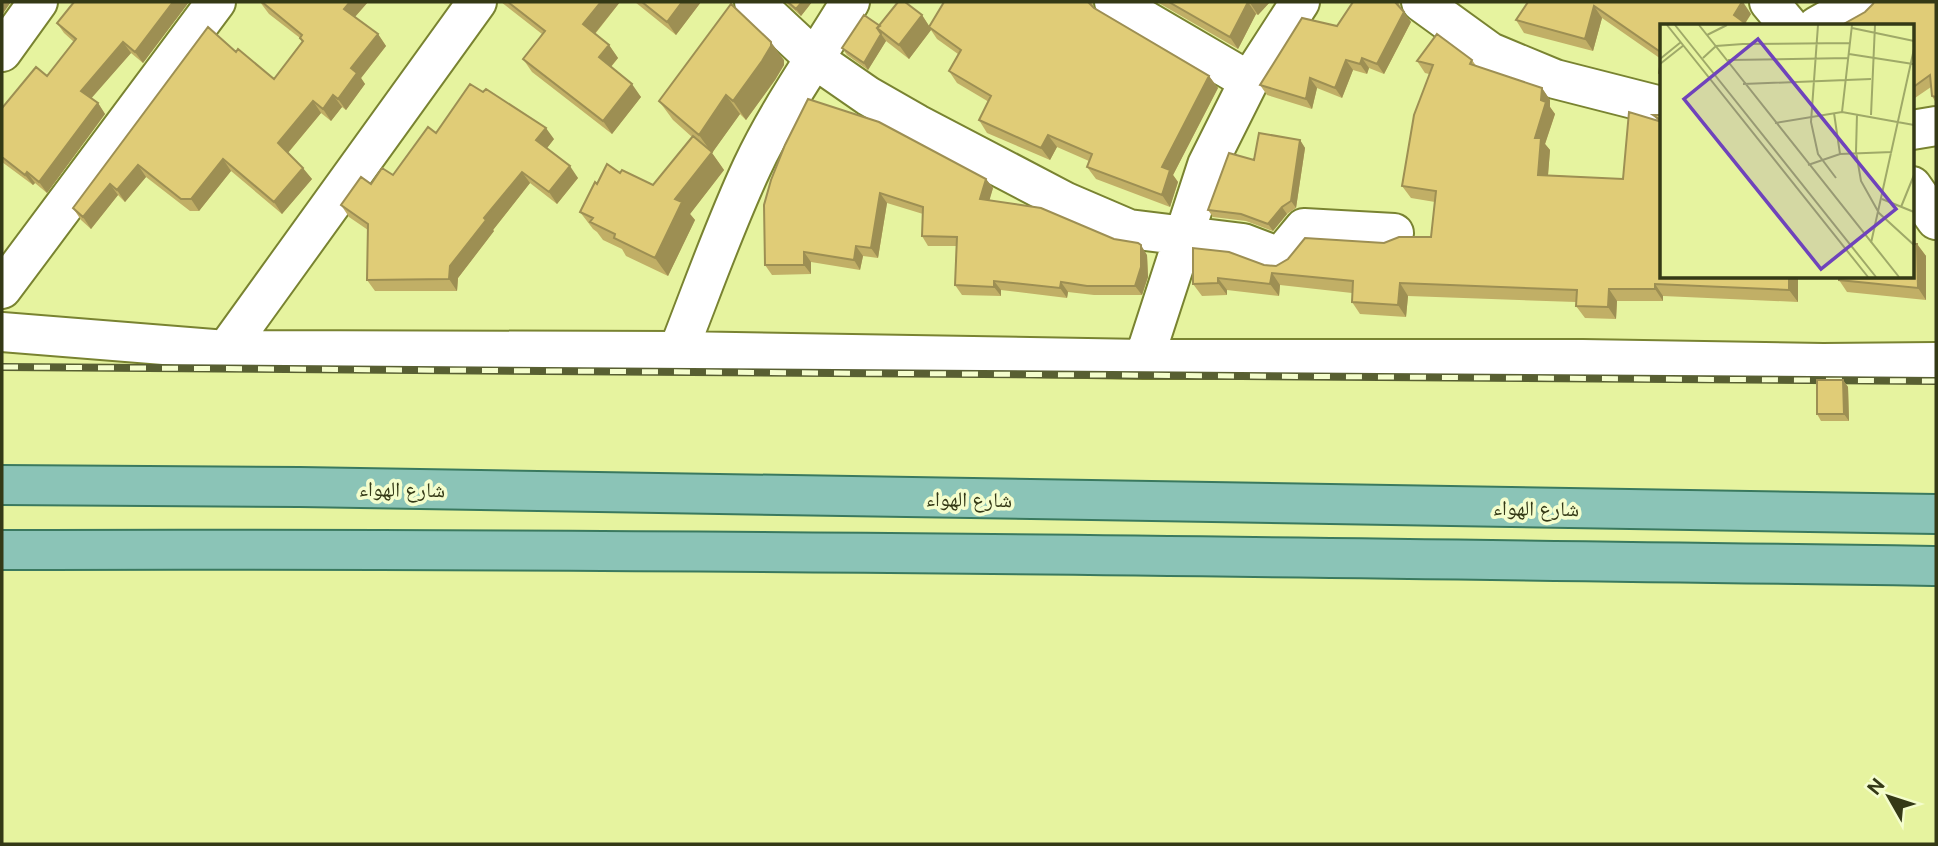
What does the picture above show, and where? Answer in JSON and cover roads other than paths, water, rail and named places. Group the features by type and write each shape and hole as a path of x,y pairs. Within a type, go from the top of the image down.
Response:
{"main road":[{"name":"شارع الهواء","path":"2,485 314,487 1936,514"},
{"path":"2,550 471,548 1936,566"}],"street":[{"path":"2,52 38,2"},
{"path":"2,289 216,2"},
{"path":"226,351 477,2"},
{"path":"754,2 816,60 868,96 1066,202 1129,229 1243,243 1280,257 1304,228 1394,233"},
{"path":"678,352 752,167 787,102 816,60 850,2"},
{"path":"1114,2 1249,81"},
{"path":"1144,359 1207,165 1249,81 1300,2"},
{"path":"1421,2 1490,52 1555,79 1660,106"},
{"path":"1769,2 1787,24"},
{"path":"1821,24 1860,2"},
{"path":"1913,130 1936,126"},
{"path":"1913,187 1936,220"},
{"path":"2,332 226,351 1936,362"}],"railway":[{"path":"2,367 1936,381"}]}
